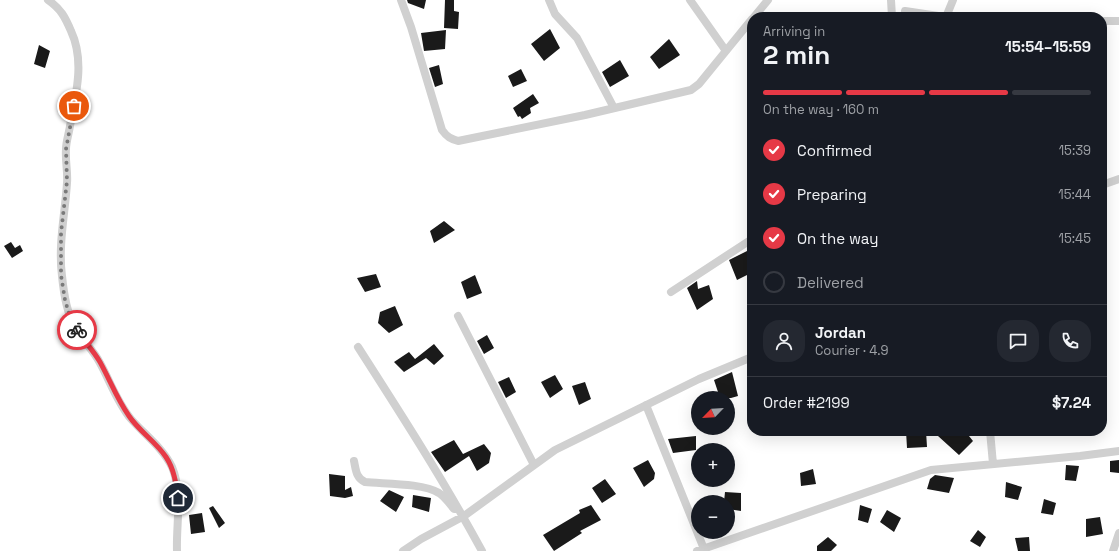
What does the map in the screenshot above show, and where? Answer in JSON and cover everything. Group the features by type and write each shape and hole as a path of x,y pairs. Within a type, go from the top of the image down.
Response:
{"street":[{"path":"48,0 62,11 69,25 76,41 80,66 66,149 67,181 61,233 61,275 65,300 70,317 100,362 120,402 130,418 166,456 172,468 178,498 177,551"},
{"path":"401,0 442,130 446,136 458,141 614,108 696,88 747,25"},
{"path":"549,0 556,14 577,38 614,108"},
{"path":"690,0 726,51"},
{"path":"758,12 768,0"},
{"path":"892,0 892,12"},
{"path":"948,12 953,0"},
{"path":"905,11 912,12"},
{"path":"1107,21 1119,21"},
{"path":"1107,183 1119,179"},
{"path":"671,292 747,242"},
{"path":"458,316 534,465"},
{"path":"358,347 464,516 482,551"},
{"path":"403,551 421,539 464,516 562,446 699,379 747,359"},
{"path":"646,405 700,550 931,470 1119,451"},
{"path":"990,436 993,464"},
{"path":"354,461 357,474 365,482 409,485 433,490 443,496 454,509 459,508"},
{"path":"1113,551 1119,533"}],"building":[{"path":"407,0 426,0 424,9 408,3"},
{"path":"445,0 454,0 454,11 459,12 458,29 444,28"},
{"path":"550,29 560,48 544,61 531,44"},
{"path":"446,30 445,49 424,51 421,33"},
{"path":"669,39 680,55 659,69 650,57"},
{"path":"39,45 50,51 45,68 34,64"},
{"path":"620,60 629,76 610,87 602,72"},
{"path":"439,65 443,84 435,87 429,68"},
{"path":"521,69 527,81 513,87 508,76"},
{"path":"533,94 539,103 530,108 531,113 522,119 520,116 518,117 513,108"},
{"path":"444,221 455,230 434,243 430,231"},
{"path":"11,242 15,248 20,245 23,251 12,258 4,246"},
{"path":"747,251 747,275 737,280 729,260"},
{"path":"376,274 381,287 365,292 357,278"},
{"path":"475,275 482,293 467,299 461,282"},
{"path":"697,281 698,289 709,285 713,299 697,310 687,288"},
{"path":"395,306 403,325 389,333 378,323 380,312"},
{"path":"487,335 494,348 484,354 477,341"},
{"path":"434,344 444,356 434,365 426,358 404,372 394,362 409,352 415,359"},
{"path":"732,372 738,396 735,397 735,391 718,391 714,380"},
{"path":"555,375 563,389 550,398 541,382"},
{"path":"509,377 516,392 506,398 498,382"},
{"path":"585,382 591,399 579,405 572,386"},
{"path":"696,436 696,443 691,443 691,451 673,453 668,439"},
{"path":"906,436 926,436 927,447 907,448"},
{"path":"938,436 969,436 973,441 959,455"},
{"path":"454,440 463,454 484,444 491,453 489,463 477,471 469,456 445,472 431,452"},
{"path":"648,460 655,473 654,479 644,487 633,468"},
{"path":"1119,460 1119,473 1110,472 1110,461"},
{"path":"1066,465 1079,466 1076,481 1065,480"},
{"path":"813,469 816,484 801,486 800,473"},
{"path":"329,474 345,476 345,490 351,487 353,496 345,498 330,496"},
{"path":"935,475 954,478 949,493 927,489 930,479"},
{"path":"605,479 616,494 602,503 592,488"},
{"path":"1006,482 1022,487 1018,500 1005,497"},
{"path":"389,490 404,497 396,512 380,501"},
{"path":"725,492 741,493 741,511 735,510 735,495 725,495"},
{"path":"413,495 431,498 429,512 412,507"},
{"path":"1044,499 1056,503 1053,515 1041,513"},
{"path":"591,505 601,520 580,531 582,533 554,551 543,535 580,513 579,510"},
{"path":"860,505 872,509 868,523 858,520"},
{"path":"213,506 225,523 219,528 209,508"},
{"path":"887,510 901,518 894,532 880,522"},
{"path":"202,513 205,532 191,534 189,515"},
{"path":"1100,517 1103,534 1086,537 1086,519"},
{"path":"978,530 986,537 980,547 970,541"},
{"path":"828,537 837,545 831,551 817,551 817,546"},
{"path":"1029,537 1030,551 1018,551 1015,538"}],"way so far":[{"path":"74,106 66,149 67,181 61,233 61,275 65,300 70,317 77,330"}],"route":[{"path":"77,330 100,362 120,402 130,418 166,456 172,468 178,498"}]}
